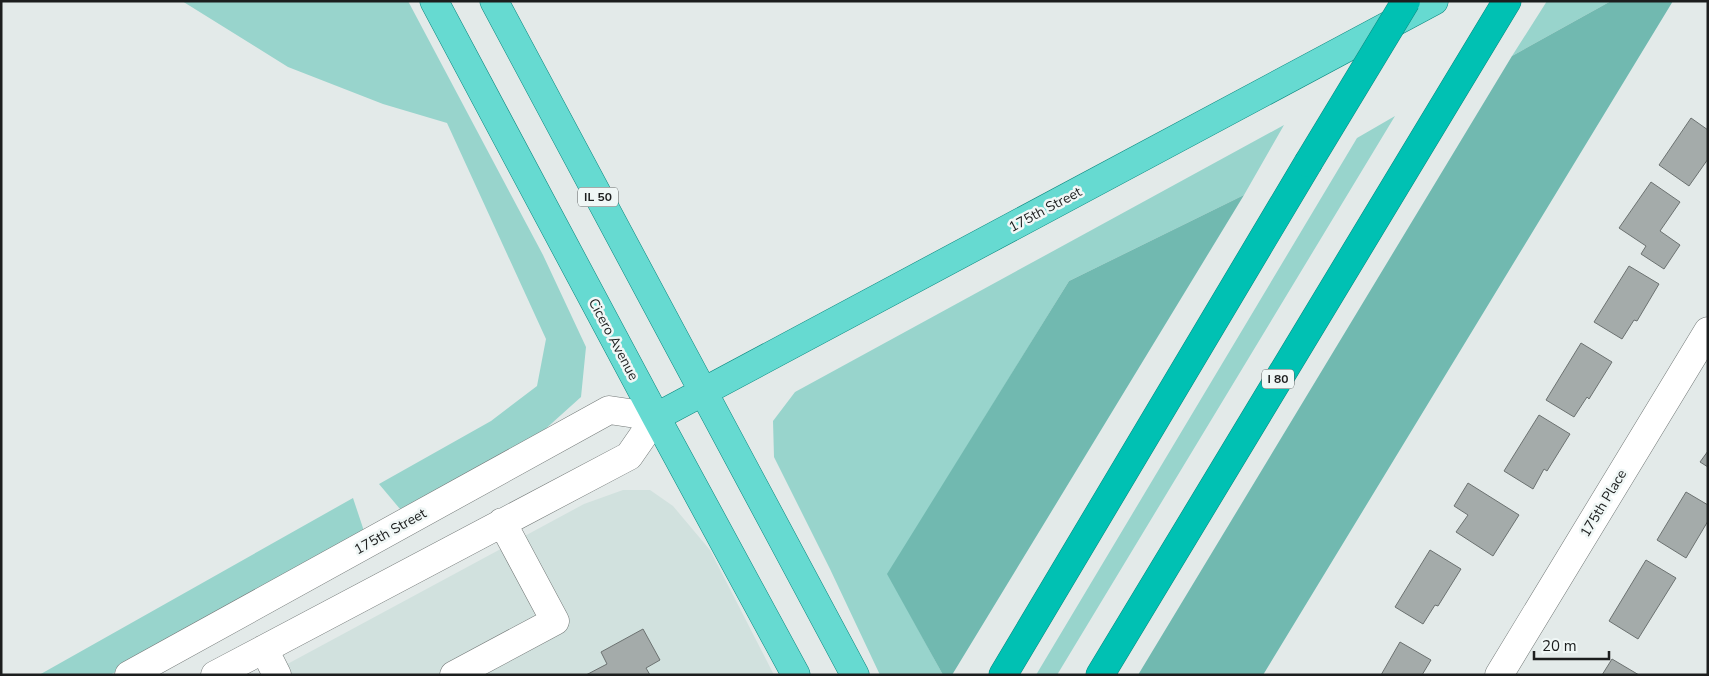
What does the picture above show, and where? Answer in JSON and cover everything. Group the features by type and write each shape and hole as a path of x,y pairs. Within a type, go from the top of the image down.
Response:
{"highway":[{"path":"1003,675 1406,1"},
{"name":"I 80","path":"1100,675 1507,1"}],"main road":[{"name":"Cicero Avenue","path":"434,1 794,674"},
{"name":"IL 50","path":"494,1 855,675"},
{"name":"175th Street","path":"656,418 1434,1"}],"street":[{"name":"175th Place","path":"1499,675 1708,331"},
{"name":"175th Street","path":"129,675 608,410 656,418 629,456 216,675"},
{"path":"454,675 556,621 502,522"},
{"path":"264,649 277,675"}],"shaded area":[{"path":"182,1 408,1 543,255 586,347 581,397 532,441 400,509 379,484 491,421 537,386 546,339 447,123 383,104 288,67"},
{"path":"1547,1 1611,1 1512,56"},
{"path":"1611,1 1673,1 1263,675 1138,675 1512,56"},
{"path":"1395,116 1057,675 1036,675 1357,138"},
{"path":"1284,125 1244,195 1069,281 888,574 943,675 880,675 774,457 773,421 795,392"},
{"path":"1244,195 952,675 943,675 887,574 1069,281"},
{"path":"623,490 650,490 673,506 710,550 774,675 267,675 584,504"},
{"path":"353,498 365,534 110,675 39,675"}],"building":[{"path":"1691,118 1708,130 1708,159 1689,186 1659,165"},
{"path":"1651,182 1680,202 1660,231 1680,245 1664,269 1641,254 1646,246 1619,228"},
{"path":"1629,266 1659,284 1637,321 1634,320 1622,339 1594,322"},
{"path":"1581,343 1612,362 1589,399 1587,397 1574,417 1546,400"},
{"path":"1539,415 1570,434 1547,471 1544,469 1533,489 1504,471"},
{"path":"1708,451 1708,467 1700,462"},
{"path":"1468,483 1519,515 1493,556 1456,532 1468,515 1454,506"},
{"path":"1686,492 1708,505 1708,521 1686,558 1657,540"},
{"path":"1430,550 1461,569 1438,606 1435,605 1423,624 1395,607"},
{"path":"1646,560 1676,578 1638,639 1609,621"},
{"path":"643,629 660,660 646,668 650,675 586,675 607,664 601,652"},
{"path":"1400,642 1431,660 1422,675 1381,675"},
{"path":"1612,659 1639,675 1602,675"}]}
